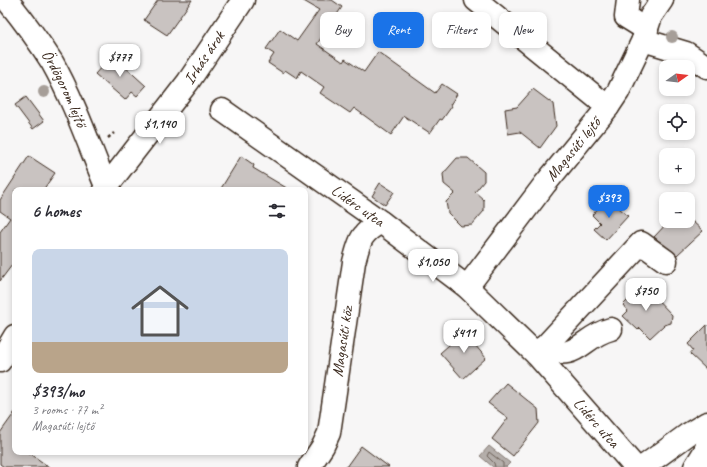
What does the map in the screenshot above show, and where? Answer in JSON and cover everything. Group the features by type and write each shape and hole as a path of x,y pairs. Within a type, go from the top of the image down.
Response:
{"street":[{"name":"Ördögorom lejtő","path":"7,0 36,36 52,63 64,86 105,187"},
{"name":"Irhás árok","path":"106,187 188,82 243,0"},
{"path":"476,0 608,107"},
{"path":"628,0 626,17 645,35 686,53 707,67"},
{"name":"Magasúti lejtő","path":"467,287 545,184 608,107 618,92 645,35 651,16 662,0"},
{"name":"Lidérc utca","path":"222,110 381,222 467,287 539,352 629,464"},
{"name":"Magasúti köz","path":"310,467 324,446 329,433 354,262 359,244 367,230 381,222"},
{"path":"539,352 641,243 666,261"},
{"path":"539,352 567,353 576,350 588,339 611,329"},
{"path":"0,361 12,341"},
{"path":"629,464 687,435 707,423"},
{"path":"695,467 706,451 707,444"}],"water":[{"path":"489,446 510,463 506,467 493,467 480,456"}],"building":[{"path":"158,0 192,0 167,35 144,20"},
{"path":"302,0 332,0 342,7 339,12 320,12 320,40 317,44 320,48 323,48 343,62 345,59 364,72 378,52 435,93 442,84 457,94 450,105 452,106 430,133 404,116 391,135 354,108 350,113 320,93 324,87 301,71 297,78 285,70 283,73 268,63 274,54 266,49 280,29 297,41 319,10"},
{"path":"112,55 146,86 137,96 132,92 125,100 95,74"},
{"path":"533,89 553,104 556,126 540,148 520,132 508,134 505,109 517,107"},
{"path":"26,97 44,121 33,129 15,105"},
{"path":"29,156 55,173 45,187 12,187 12,265 0,281 0,232 10,218 0,211 0,200"},
{"path":"241,156 254,165 253,168 285,187 222,187"},
{"path":"457,158 468,158 484,172 484,181 475,192 484,200 484,211 472,225 461,226 448,213 446,202 455,193 444,184 443,174"},
{"path":"380,183 394,192 385,205 372,196"},
{"path":"608,198 628,216 606,240 594,229 600,223 592,215"},
{"path":"695,224 703,231 677,255 654,237 662,228 695,228"},
{"path":"640,285 648,293 650,292 672,315 671,323 664,325 650,338 640,328 638,330 623,316 628,311 623,305 630,298 628,296"},
{"path":"707,325 707,370 690,354 693,350 688,344"},
{"path":"467,329 479,342 475,345 486,358 463,379 440,353"},
{"path":"506,383 538,409 539,423 513,456 492,439 508,418 488,403"},
{"path":"12,416 12,455 32,455 49,467 4,467 0,464 0,433"},
{"path":"361,446 389,467 346,467"}]}
